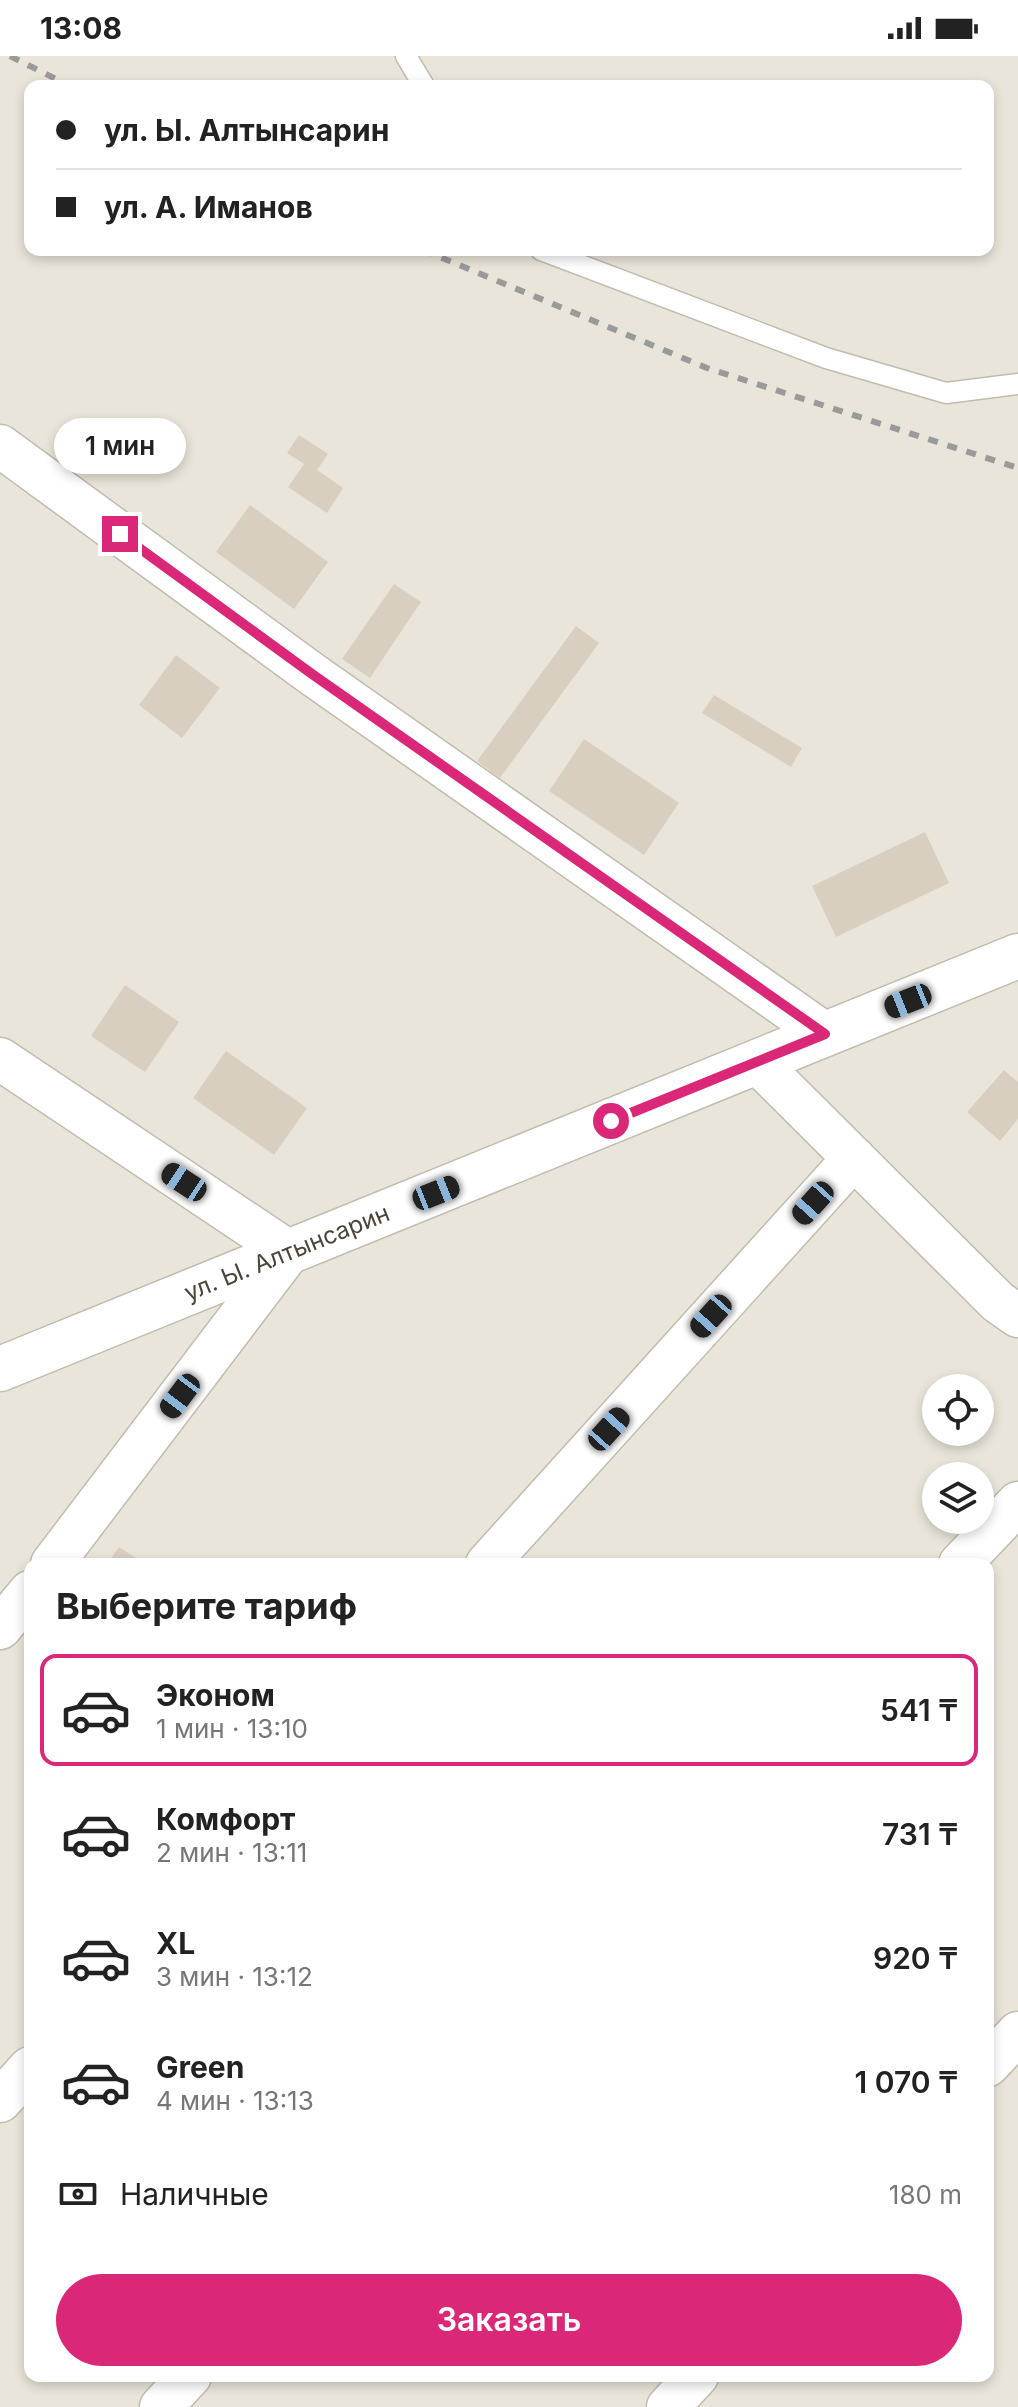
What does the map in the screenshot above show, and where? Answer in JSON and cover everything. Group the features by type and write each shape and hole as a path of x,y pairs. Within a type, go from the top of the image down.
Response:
{"street":[{"path":"0,446 325,683 825,1034"},
{"name":"ул. Ы. Алтынсарин","path":"0,1369 1018,956"},
{"path":"0,1059 289,1252 57,1558"},
{"path":"757,1062 998,1302 1018,1316"},
{"path":"492,1558 854,1158"},
{"path":"966,1558 1018,1503"},
{"path":"0,1628 24,1599"},
{"path":"994,2059 1018,2033"},
{"path":"0,2101 24,2075"},
{"path":"161,2407 184,2382"},
{"path":"668,2407 691,2382"}],"lane":[{"path":"406,56 420,80"},
{"path":"557,256 826,358 931,389 946,393 1018,384"}],"shaded area":[{"path":"0,56 1018,56 1018,2407 0,2407"}],"building":[{"path":"299,435 328,454 317,470 343,488 327,513 288,487 304,464 287,453"},
{"path":"250,505 328,562 294,609 216,552"},
{"path":"394,584 421,602 370,678 342,659"},
{"path":"576,626 599,643 500,778 477,761"},
{"path":"176,655 220,688 182,738 139,705"},
{"path":"714,695 802,748 791,767 702,713"},
{"path":"584,739 679,803 644,855 549,791"},
{"path":"925,832 949,883 836,937 812,886"},
{"path":"125,985 179,1022 145,1072 91,1036"},
{"path":"226,1051 307,1108 274,1155 193,1098"},
{"path":"1004,1070 1018,1082 1018,1119 1000,1141 967,1112"},
{"path":"119,1547 136,1558 111,1558"}],"railway":[{"path":"10,56 58,80"},
{"path":"437,256 707,368 1018,468"}],"route":[{"path":"120,534 312,674 825,1034 611,1121"}]}
